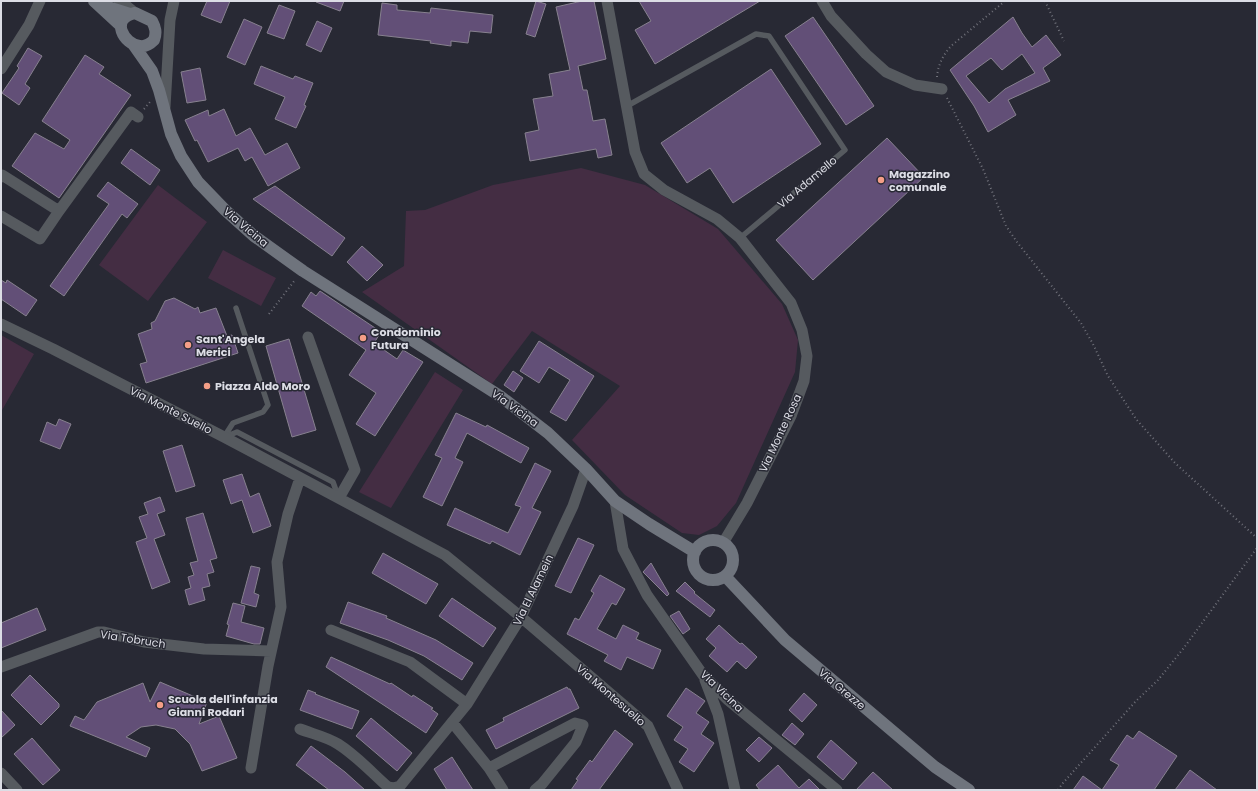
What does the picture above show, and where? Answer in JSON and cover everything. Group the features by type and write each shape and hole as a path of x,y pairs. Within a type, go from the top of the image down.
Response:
{"street":[{"path":"1,69 29,25 40,1"},
{"path":"119,1 123,3 132,13"},
{"path":"165,111 170,20 174,1"},
{"path":"607,1 635,152 644,174 664,190 717,219 740,238"},
{"path":"822,1 832,16 866,54 886,72 915,85 942,89"},
{"path":"98,4 132,13 152,21 156,33 154,40 146,46 133,44 122,31 120,25 98,4"},
{"path":"120,25 124,18 132,13"},
{"path":"155,28 170,20"},
{"name":"Via Vicina","path":"133,44 152,71 159,90 170,134 181,156 198,182 225,210 254,236 303,270 500,396 548,433 586,469 615,501 623,549 647,595 703,675 728,700 837,790"},
{"name":"Via Vicina","path":"150,44 152,71"},
{"path":"1,216 40,239 131,112 138,117"},
{"path":"1,177 2,175 59,211"},
{"name":"Via Monte Rosa","path":"723,543 747,503 790,416 804,381 807,356 802,330 790,303 740,238"},
{"name":"Via Monte Suello","path":"1,324 53,349 224,437 445,555 520,617"},
{"path":"308,337 355,470 339,498"},
{"name":"Via El Alamein","path":"300,729 325,737 339,744 388,787 394,788 400,786 467,704 520,617 573,506 586,469"},
{"path":"251,768 271,650 281,607 277,562 288,514 300,478"},
{"path":"615,501 695,552"},
{"path":"710,541 723,543 728,547 731,553 732,565 725,576 713,580 706,579 696,571 693,559 695,552 698,547 710,541"},
{"name":"Via Grezze","path":"725,576 785,640 935,767 969,790"},
{"name":"Via Montesuello","path":"520,617 648,726 678,790"},
{"path":"331,630 410,662 467,704"},
{"name":"Via Tobruch","path":"1,667 98,632 104,632 144,642 204,649 271,650"},
{"path":"703,675 718,714 734,790"},
{"path":"452,722 489,768 502,790"},
{"path":"489,768 575,723 583,726 576,742 542,784 535,790"},
{"path":"1,773 17,790"}],"lane":[{"name":"Via Adamello","path":"627,106 756,34 769,36 845,150 740,238"},
{"path":"224,437 233,423 263,412 268,404 236,308"},
{"path":"224,437 237,432 333,482 339,498"}],"path":[{"path":"1005,1 951,46 944,54 938,67 937,77 983,168 1006,226 1081,323 1108,376 1136,419 1175,463 1257,538"},
{"path":"1045,1 1064,41"},
{"path":"269,314 296,279"},
{"path":"1058,790 1136,701 1158,680 1257,548"}],"shaded area":[{"path":"581,168 645,185 718,229 782,304 798,340 795,372 736,503 717,526 699,535 682,533 625,495 572,440 620,386 532,331 492,384 362,292 404,266 406,211 425,210 493,185"},
{"path":"158,185 207,222 148,301 99,265"},
{"path":"223,250 276,278 261,306 208,278"},
{"path":"1,335 34,354 1,412"},
{"path":"435,372 463,390 391,508 359,492"}],"building":[{"path":"207,1 230,1 221,23 201,15"},
{"path":"316,1 344,1 340,11"},
{"path":"536,1 546,4 535,37 526,34"},
{"path":"582,1 594,1 606,59 578,66 583,90 587,90 593,121 605,119 612,155 598,158 596,149 530,161 525,133 539,130 533,99 553,96 549,74 570,70 556,7"},
{"path":"639,1 760,1 655,64 635,30 651,21"},
{"path":"382,3 397,5 397,10 430,13 431,8 493,15 491,33 470,31 468,43 451,41 451,46 430,43 431,41 378,35"},
{"path":"279,5 295,11 284,39 267,33"},
{"path":"813,17 874,106 846,125 785,36"},
{"path":"1013,17 1032,47 1046,35 1061,55 1043,68 1050,81 1008,100 1016,115 988,132 974,106 950,70","holes":["1022,54 1035,73 1005,89 989,103 966,76 991,58 1002,70"]},
{"path":"244,19 262,27 245,65 227,57"},
{"path":"317,21 332,28 321,52 306,45"},
{"path":"28,48 42,56 25,84 30,88 19,105 2,93 19,68 17,66"},
{"path":"85,55 104,67 99,74 131,95 59,198 12,166 35,133 64,149 70,140 42,121"},
{"path":"261,66 293,79 295,76 313,83 304,105 306,106 296,128 275,119 285,97 254,84"},
{"path":"200,68 206,100 187,103 181,72"},
{"path":"771,69 821,144 733,203 710,168 687,183 661,143"},
{"path":"224,109 236,136 250,128 265,155 287,143 300,168 268,186 252,157 245,161 238,148 208,162 197,140 195,141 185,120 208,110 209,116"},
{"path":"887,138 924,177 813,280 776,240"},
{"path":"131,149 160,170 150,185 121,163"},
{"path":"108,182 138,204 127,218 122,214 64,296 50,286 109,204 97,196"},
{"path":"275,186 345,238 332,256 253,199"},
{"path":"362,246 383,265 367,281 347,262"},
{"path":"1,280 6,283 7,280 37,300 26,316 1,299"},
{"path":"320,291 381,332 374,343 397,359 403,350 423,362 375,436 356,424 376,393 349,375 366,350 302,306 311,292 316,296"},
{"name":"Sant'Angela Merici","path":"174,298 195,309 198,307 200,313 216,308 227,336 232,335 238,353 146,383 140,364 147,362 138,334 152,329 151,323 155,321 165,301"},
{"path":"289,339 316,430 292,437 266,346"},
{"path":"539,341 594,376 566,421 550,412 570,380 549,367 539,383 520,371"},
{"path":"513,371 523,378 514,392 504,385"},
{"path":"456,413 486,427 487,425 529,448 521,463 467,433 455,458 463,462 442,506 423,497 442,458 435,455"},
{"path":"59,419 71,424 60,449 40,441 47,422 56,426"},
{"path":"182,445 195,486 176,492 163,451"},
{"path":"535,463 551,471 532,508 541,512 520,555 492,541 490,544 447,525 455,508 508,533 521,507 515,505"},
{"path":"242,474 250,497 259,493 271,526 253,533 242,500 231,504 223,480"},
{"path":"160,497 165,511 157,514 165,535 154,539 170,582 152,589 136,542 147,538 139,517 148,514 144,503"},
{"path":"203,513 217,558 210,560 214,572 207,574 210,586 202,588 205,600 189,605 185,590 191,588 188,577 194,575 190,563 198,561 186,518"},
{"path":"578,538 594,545 571,593 555,586"},
{"path":"383,553 438,584 426,604 372,573"},
{"path":"651,563 669,594 667,596 643,572"},
{"path":"251,566 260,568 254,593 259,595 256,607 241,603"},
{"path":"600,575 625,589 616,605 612,603 597,629 616,639 623,625 639,633 636,639 661,650 653,669 627,657 621,670 604,661 608,655 567,634 575,618 579,620 594,593 591,591"},
{"path":"685,582 695,592 694,593 715,610 710,617 676,591"},
{"path":"452,598 496,628 483,647 439,616"},
{"path":"348,602 387,616 386,618 436,640 473,663 462,680 424,656 388,640 340,623"},
{"path":"233,603 245,606 241,622 264,628 260,644 254,644 226,636 229,625 227,624"},
{"path":"37,608 46,630 1,648 1,623"},
{"path":"679,611 690,629 683,634 670,616"},
{"path":"719,625 757,657 746,669 737,661 727,672 709,656 716,648 706,639"},
{"path":"331,657 390,684 391,683 412,697 413,695 433,708 431,709 438,714 426,733 326,667"},
{"path":"30,675 59,704 59,707 41,725 11,695"},
{"path":"160,682 207,702 199,724 219,716 237,758 202,771 190,744 175,729 156,725 141,727 126,737 150,748 146,757 70,726 75,716 84,720 97,702 143,683 150,702"},
{"path":"567,687 570,689 579,708 496,749 486,730 504,721 503,718"},
{"path":"686,688 705,701 696,713 709,722 701,734 714,743 694,772 679,762 688,749 674,740 683,727 667,716"},
{"path":"308,690 359,711 352,729 300,710"},
{"path":"804,693 817,705 802,722 789,710"},
{"path":"1,710 15,725 1,738"},
{"path":"371,718 412,753 397,771 356,736"},
{"path":"792,723 804,734 795,745 782,735"},
{"path":"615,730 633,744 599,790 571,790 578,780 576,779 590,760 592,762"},
{"path":"1139,731 1177,756 1154,790 1102,790 1119,765 1110,760 1127,735 1133,739"},
{"path":"759,737 772,748 759,762 746,750"},
{"path":"32,738 60,770 43,785 14,754"},
{"path":"831,740 857,763 843,780 817,757"},
{"path":"311,746 345,772 365,790 329,790 296,765"},
{"path":"452,757 473,790 447,790 434,769"},
{"path":"778,765 799,788 809,779 820,790 760,790 756,785"},
{"path":"1190,770 1217,790 1175,790"},
{"path":"873,772 893,790 856,790"},
{"path":"1083,776 1102,790 1073,790"}],"place":[{"name":"Magazzino comunale","path":"881,180"},
{"name":"Condominio Futura","path":"363,338"},
{"name":"Sant'Angela Merici","path":"188,345"},
{"name":"Piazza Aldo Moro","path":"207,386"},
{"name":"Scuola dell'infanzia Gianni Rodari","path":"160,705"}]}
